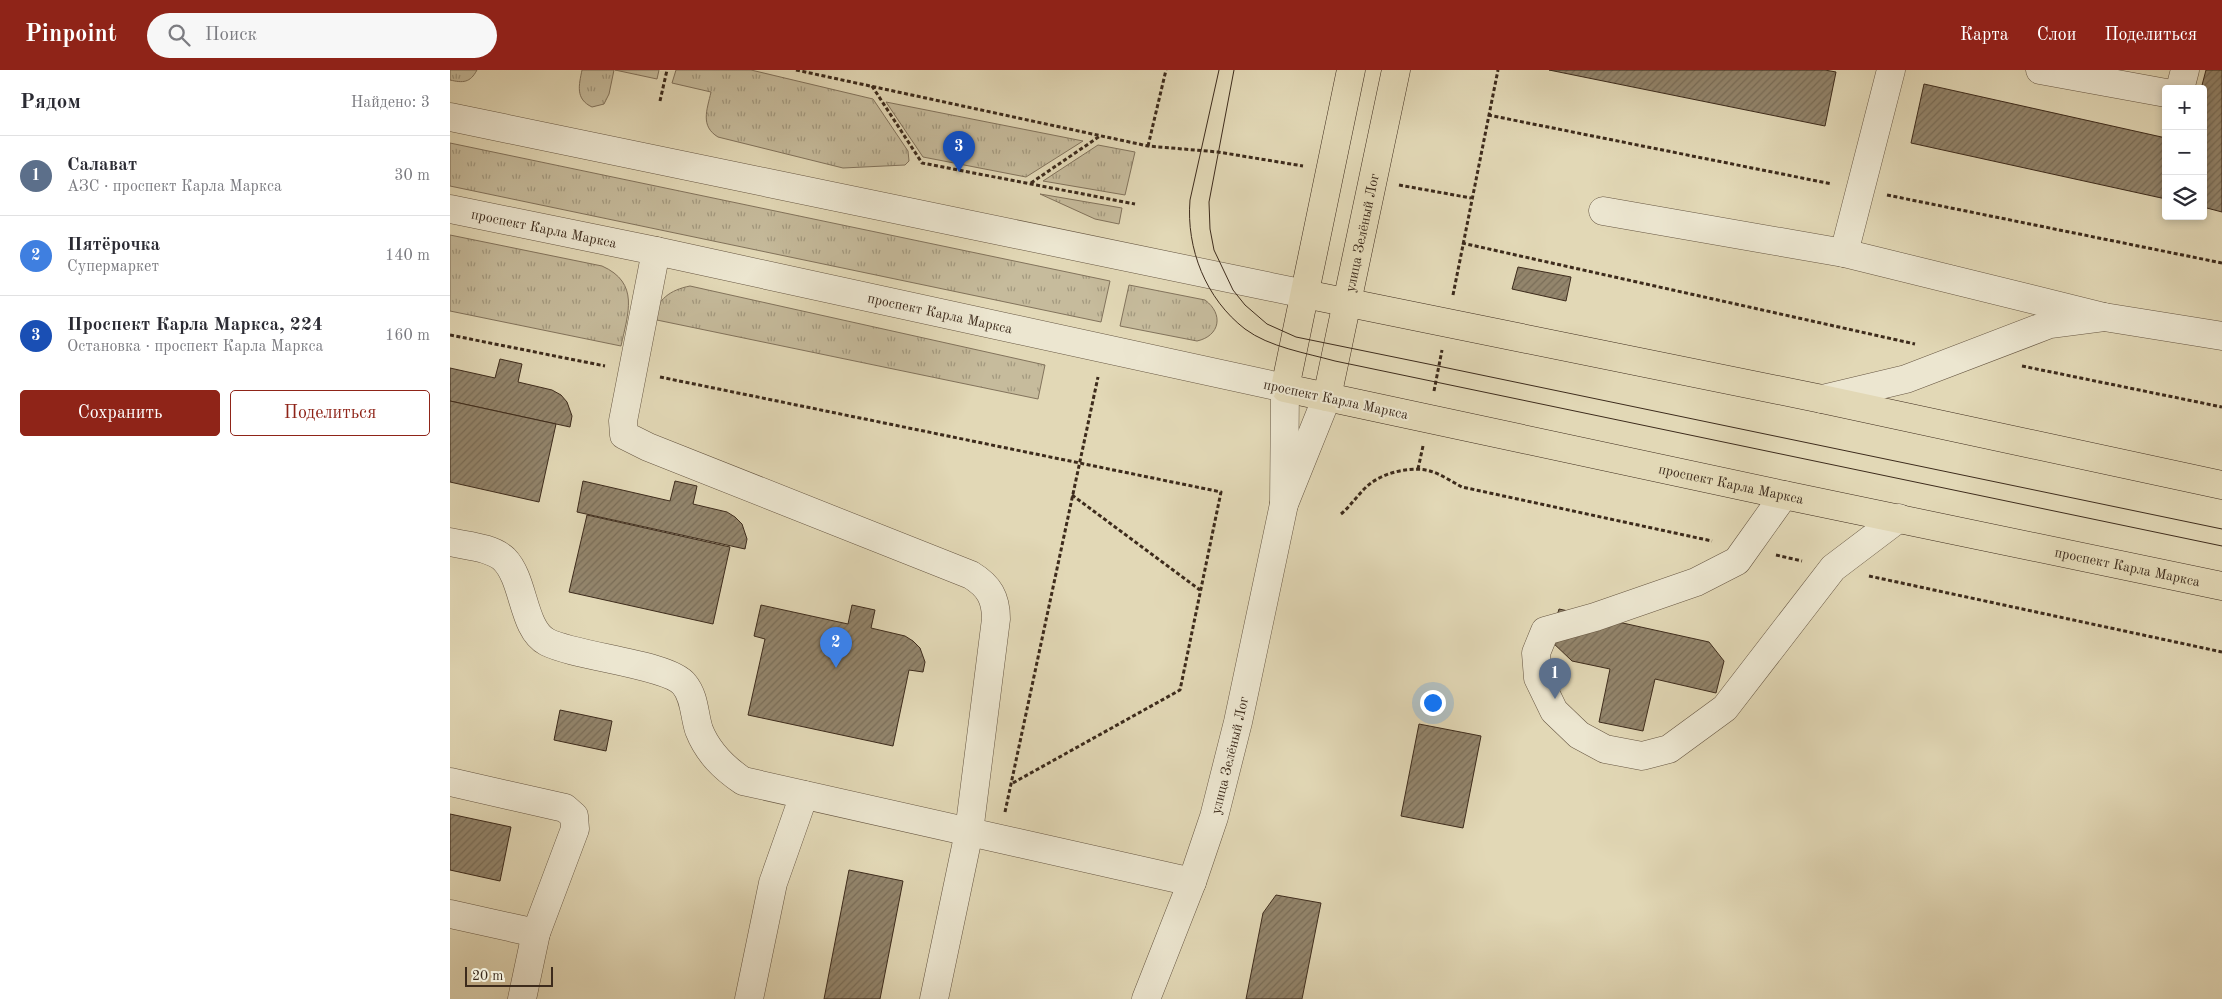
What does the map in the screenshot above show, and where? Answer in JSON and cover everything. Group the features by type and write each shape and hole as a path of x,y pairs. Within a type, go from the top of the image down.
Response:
{"main road":[{"path":"1285,388 1351,70"},
{"name":"улица Зелёный Лог","path":"1327,397 1396,70"},
{"path":"1305,294 1822,399 2222,485"},
{"name":"проспект Карла Маркса","path":"1285,388 1784,495 2222,586"}],"street":[{"path":"1844,253 1891,70"},
{"path":"2040,70 2162,93"},
{"path":"2181,85 2185,70"},
{"path":"450,117 1305,294"},
{"name":"проспект Карла Маркса","path":"450,209 656,251 1285,388"},
{"path":"1604,210 1844,253 2104,317 2222,336"},
{"path":"656,251 623,421 624,435 648,447 971,575 983,582 991,592 996,605 996,618 969,832 934,999"},
{"path":"1822,399 1906,379 2050,324 2104,317"},
{"path":"1284,504 1285,388"},
{"path":"1284,504 1327,397"},
{"path":"1784,495 1737,561 1696,582 1596,617 1545,631 1536,653 1538,678 1554,711 1579,735 1605,749 1642,756 1669,749 1725,708 1833,568 1899,518"},
{"name":"улица Зелёный Лог","path":"1146,999 1192,882 1214,817 1238,722 1284,504"},
{"path":"450,542 490,551 503,559 515,575 532,625 545,641 565,649 664,672 684,683 693,703 700,731 712,754 726,769 743,781 1192,882"},
{"path":"450,782 565,808 574,816 575,829 536,933 522,999"},
{"path":"749,999 773,884 804,794"},
{"path":"450,914 536,933"}],"path":[{"path":"660,101 667,70"},
{"path":"796,70 1148,146 1218,152 1303,167"},
{"path":"1148,146 1166,70"},
{"path":"1418,469 1498,70"},
{"path":"872,86 922,162 1135,204"},
{"path":"1030,184 1100,136"},
{"path":"1396,184 1471,198"},
{"path":"1462,243 1919,345"},
{"path":"450,335 1221,492 1180,690 1011,784"},
{"path":"2017,365 2222,407"},
{"path":"999,840 1098,377"},
{"path":"1341,514 1352,505 1369,484 1387,474 1418,469 1431,472 1462,487 2222,652"},
{"path":"1072,495 1200,590"}],"green space":[{"path":"450,70 477,70 469,80 459,82 450,80"},
{"path":"582,70 614,70 609,94 604,104 592,107 583,100 580,91"},
{"path":"615,70 659,70 657,79"},
{"path":"676,70 751,70 873,99 908,151 909,161 905,165 843,168 718,137 709,128 706,117 711,92 672,83"},
{"path":"886,102 1083,141 1026,177 923,157"},
{"path":"450,143 1110,281 1101,322 450,186"},
{"path":"1098,145 1135,152 1125,195 1043,181"},
{"path":"1040,194 1122,208 1119,224 1095,219"},
{"path":"450,235 602,266 614,273 627,290 628,300 628,311 621,346 450,311"},
{"path":"1129,285 1205,300 1215,312 1217,318 1215,330 1205,338 1197,341 1120,326"},
{"path":"690,286 1045,365 1038,399 652,319 661,301 666,296 676,290"}],"building":[{"path":"1549,70 1825,70 1836,72 1825,126"},
{"path":"2206,70 2222,70 2222,212 2207,208 2207,85 2202,85"},
{"path":"1924,84 2162,137 2162,198 1911,143"},
{"path":"1518,267 1571,277 1566,301 1512,289"},
{"path":"500,359 522,364 518,382 552,390 561,395 567,402 572,416 570,427 450,401 450,368 495,378"},
{"path":"450,401 556,424 539,502 450,482"},
{"path":"583,481 670,501 675,481 697,486 693,504 727,512 735,517 742,524 747,539 745,549 577,512"},
{"path":"587,515 730,547 713,624 569,592"},
{"path":"761,605 848,624 852,605 875,610 871,628 905,636 920,648 925,662 923,672 909,670 893,746 748,715 765,639 754,636"},
{"path":"1559,609 1709,642 1724,661 1716,693 1655,679 1643,731 1599,722 1610,669 1572,661 1550,640"},
{"path":"560,710 612,721 606,751 554,740"},
{"path":"1419,724 1481,736 1463,828 1401,816"},
{"path":"450,814 511,827 500,881 450,870"},
{"path":"849,870 903,881 880,999 824,999"},
{"path":"1276,895 1321,903 1302,999 1246,999 1263,913"}],"tram line":[{"path":"1219,70 1190,200 1191,237 1201,272 1219,303 1245,329 1265,340 1288,349 1335,361 2222,546"},
{"path":"1234,70 1209,202 1210,229 1214,250 1233,290 1245,305 1267,324 1296,337 2222,529"}],"place":[{"name":"Проспект Карла Маркса, 224","path":"959,172"},
{"name":"Пятёрочка","path":"836,668"},
{"name":"Салават","path":"1555,699"}]}
